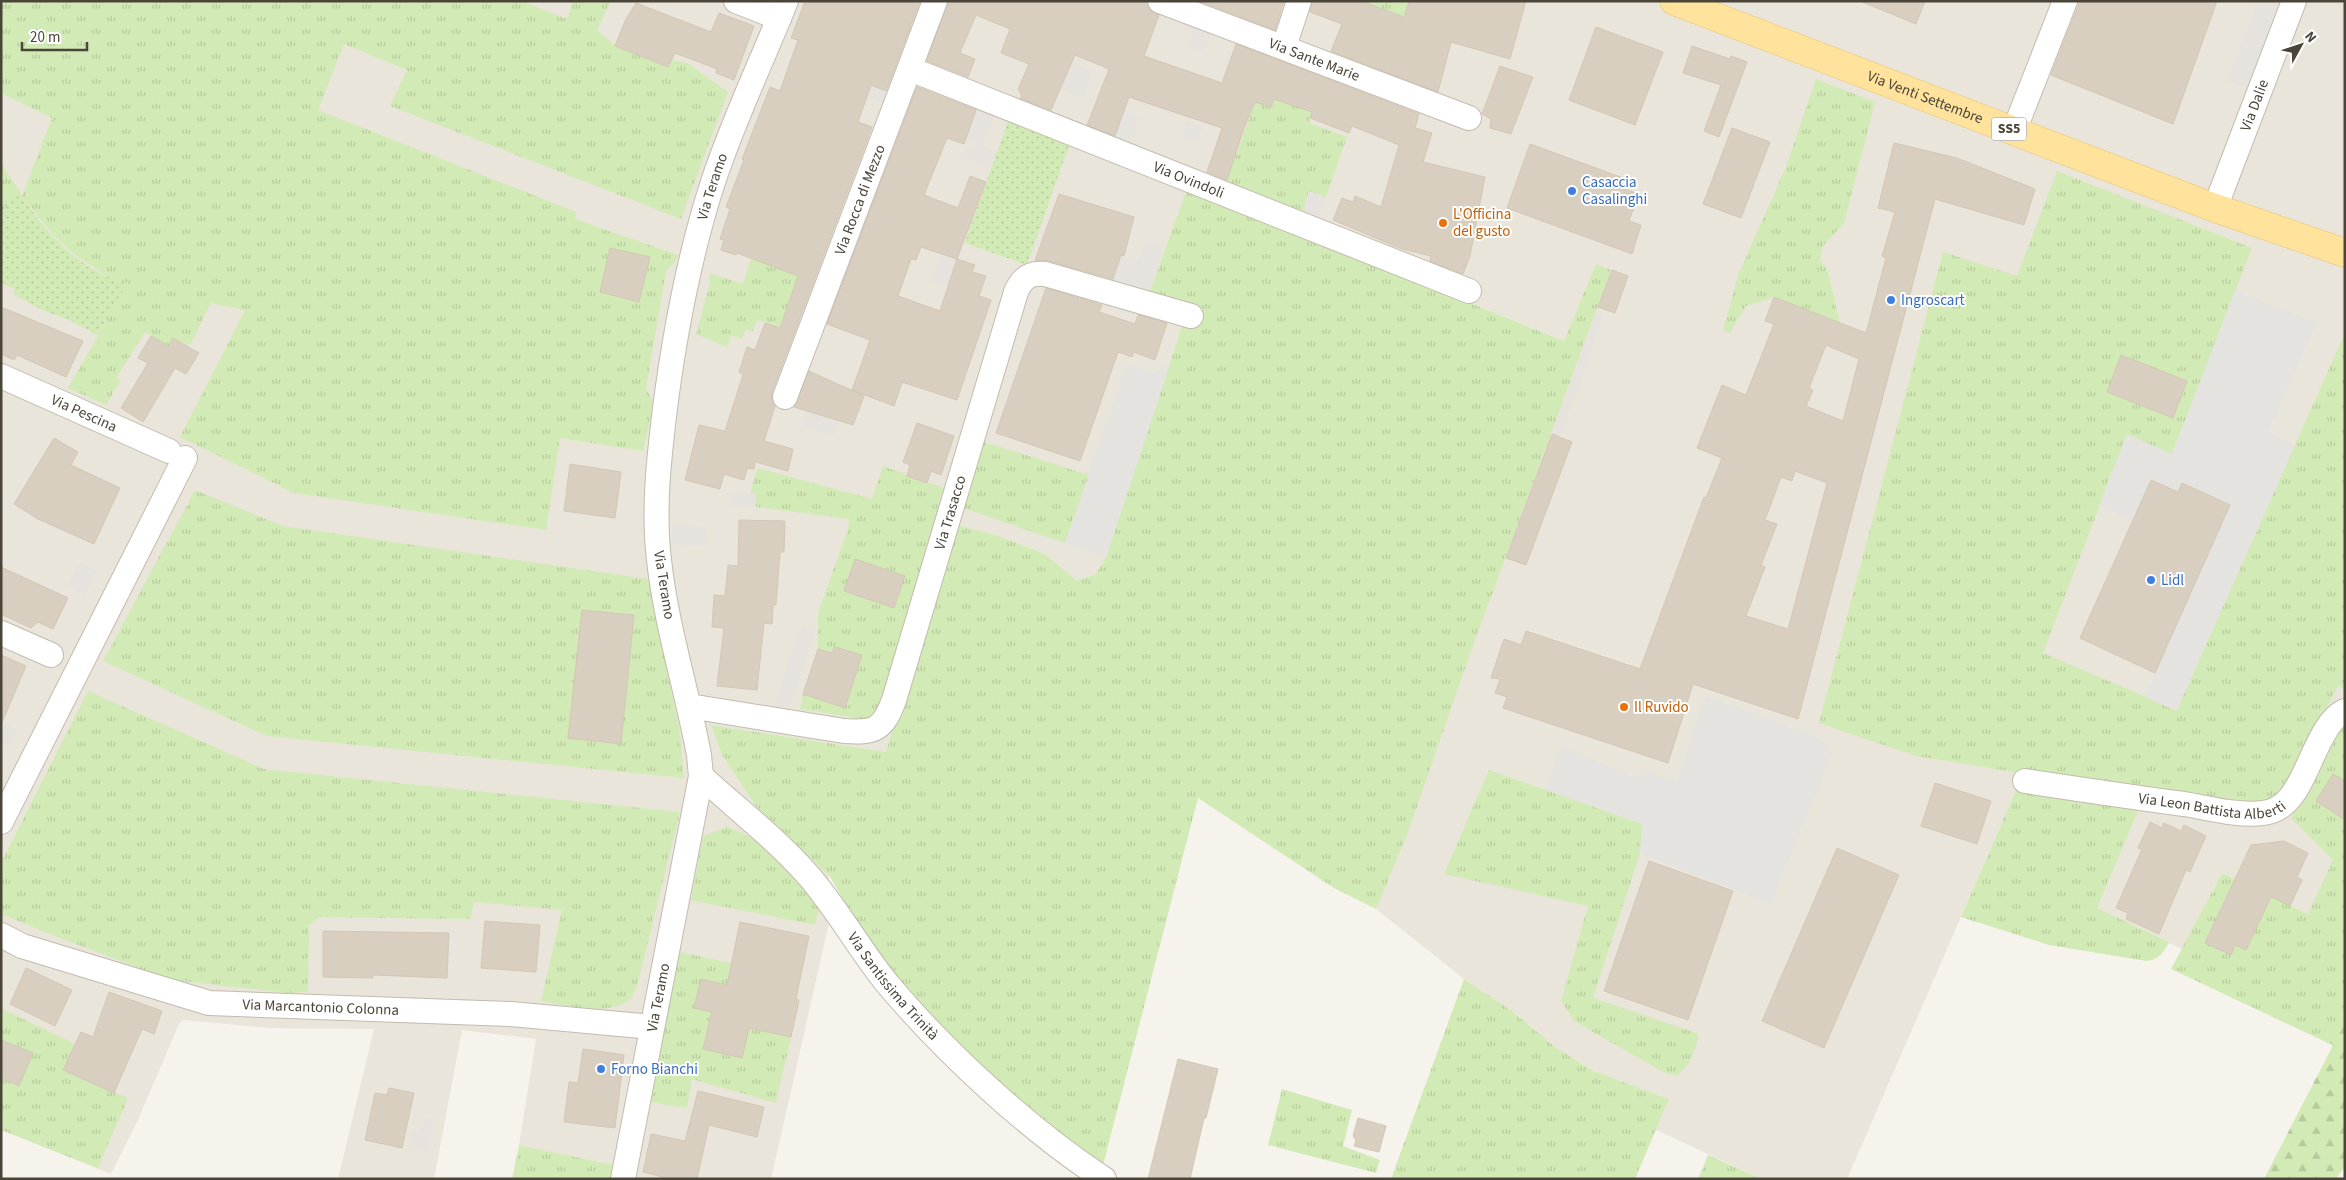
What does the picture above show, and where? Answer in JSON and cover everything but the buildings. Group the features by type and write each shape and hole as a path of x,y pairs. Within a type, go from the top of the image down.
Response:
{"main road":[{"name":"Via Venti Settembre","path":"1674,1 2215,208 2345,253"}],"street":[{"path":"736,1 783,10"},
{"name":"Via Rocca di Mezzo","path":"785,397 935,1"},
{"name":"Via Sante Marie","path":"1160,1 1469,118"},
{"path":"1284,47 1299,1"},
{"path":"2014,131 2065,1"},
{"name":"Via Dalie","path":"2215,208 2294,1"},
{"name":"Via Teramo","path":"623,1179 701,776 700,755 664,597 657,528 660,446 672,355 686,279 714,180 783,10"},
{"name":"Via Ovindoli","path":"910,69 1469,291"},
{"name":"Via Trasacco","path":"689,706 844,731 863,732 877,728 888,717 894,700 1016,292 1023,280 1032,274 1045,274 1191,316"},
{"name":"Via Pescina","path":"1,376 177,455 1,822"},
{"path":"1,633 51,655"},
{"name":"Via Leon Battista Alberti","path":"2025,781 2220,810 2264,813 2273,811 2287,802 2297,788 2329,725 2334,718 2345,710"},
{"name":"Via Santissima Trinità","path":"701,776 795,861 822,893 890,986 957,1057 1027,1121 1104,1179"},
{"name":"Via Marcantonio Colonna","path":"1,935 22,946 180,996 209,1003 511,1014 652,1027"}],"shaded area":[{"path":"1,1 2345,1 2345,908 2308,914 2222,873 2182,949 2097,908 2017,788 1847,1179 1762,1179 1656,1130 1669,1099 1594,1071 1555,1047 1512,1011 1464,979 1376,909 1565,341 1187,188 1149,294 1202,309 1199,326 1183,323 1106,557 1095,575 1076,580 1045,554 999,536 958,525 886,752 711,725 722,755 755,805 772,824 829,875 829,923 771,1179 628,1179 614,1165 519,1145 536,1039 462,1030 434,1179 338,1179 374,1029 269,1028 183,1020 179,1024 137,1122 111,1174 1,1130"},
{"path":"2257,1 2280,1 2248,88 2228,81"},
{"path":"1194,27 1211,33 1204,53 1187,47"},
{"path":"1072,63 1093,71 1082,98 1061,89"},
{"path":"854,78 887,92 883,103 850,90"},
{"path":"977,107 994,114 982,146 997,152 991,167 960,156 962,150 971,149 972,143 965,140"},
{"path":"1125,110 1140,116 1130,144 1114,139"},
{"path":"1186,121 1203,127 1197,142 1181,137"},
{"path":"1309,191 1326,197 1318,219 1302,213"},
{"path":"1145,241 1164,248 1149,294 1112,283 1121,255 1138,261"},
{"path":"942,254 957,259 948,288 932,282"},
{"path":"2235,291 2317,323 2268,432 2295,445 2176,711 2145,697 2230,505 2183,483 2178,492 2151,480 2132,521 2099,505 2127,434 2172,454"},
{"path":"1596,312 1604,315 1560,437 1552,434"},
{"path":"1171,362 1106,557 1065,543 1127,365 1153,373"},
{"path":"807,411 838,420 833,436 802,427"},
{"path":"731,493 756,494 756,507 730,505"},
{"path":"672,524 707,527 706,546 672,544"},
{"path":"80,562 97,571 85,595 67,586"},
{"path":"802,626 815,630 789,707 774,705"},
{"path":"1706,696 1819,738 1832,753 1771,904 1640,853 1642,823 1546,790 1561,747 1638,778 1640,769 1676,782"},
{"path":"1,722 17,729 8,746 1,743"},
{"path":"424,1118 434,1120 427,1152 409,1148 413,1129 421,1131"}],"green space":[{"path":"1,1 522,1 567,19 573,1 611,1 597,30 615,46 668,66 672,60 687,63 728,92 681,219 390,106 407,70 344,44 318,110 576,212 575,219 678,255 676,261 666,271 646,389 654,403 643,451 560,438 546,530 294,493 180,437 245,310 211,303 190,345 173,338 169,346 145,332 116,378 121,380 106,405 68,388 128,283 105,275 72,252 46,226 22,196 52,118 1,93"},
{"path":"1361,1 1409,1 1403,20 1385,10"},
{"path":"1816,79 1875,102 1844,223 1822,247 1820,261 1827,268 1840,323 1774,297 1746,306 1730,333 1723,331 1738,275 1786,167"},
{"path":"1280,81 1306,95 1301,108 1312,112 1309,123 1347,137 1326,197 1309,191 1302,213 1226,183 1255,102 1271,107"},
{"path":"1009,118 1071,140 1027,265 965,243"},
{"path":"1,163 19,190 1,216"},
{"path":"2057,171 2252,248 2172,454 2127,435 2043,653 2177,710 2345,333 2345,689 2338,686 2277,804 2039,776 1916,756 1819,723 1943,252 2017,276"},
{"path":"1187,188 1564,341 1596,264 1611,270 1470,654 1407,835 1376,909 1334,888 1198,798 1102,1169 987,1072 912,996 882,961 859,927 829,875 772,824 755,805 722,755 711,725 886,752 952,530 958,525 999,536 1045,554 1076,580 1095,575 1106,557 1183,323 1199,326 1202,309 1149,294"},
{"path":"19,190 38,220 80,261 112,279 128,283 98,335 67,319 44,311 13,294 15,289 1,283 1,216"},
{"path":"751,258 798,276 780,327 757,320 753,331 746,329 742,339 731,335 727,347 696,334 710,283 709,273 743,284"},
{"path":"981,441 1089,475 1065,543 963,508"},
{"path":"883,466 947,489 874,721 800,709 803,694 845,708 862,656 835,647 832,653 818,649 818,613 848,529 849,519 756,507 756,494 750,494 757,468 872,499"},
{"path":"195,490 283,526 648,579 679,727 684,778 267,736 103,661"},
{"path":"88,691 264,769 680,812 637,986 633,995 621,1004 599,1009 541,1001 562,910 474,902 470,919 319,917 309,925 308,992 287,993 171,980 1,914 1,863"},
{"path":"2345,715 2345,1051 2171,969 2222,873 2308,914 2333,860 2291,818"},
{"path":"1489,770 1642,824 1640,853 1593,998 1699,1034 1692,1056 1678,1075 1667,1074 1574,1021 1561,1001 1588,906 1444,874"},
{"path":"2017,788 2140,806 2097,908 2169,942 2160,955 2146,961 2049,945 1961,917"},
{"path":"727,827 743,833 758,842 778,859 806,889 819,909 815,925 691,900 703,836"},
{"path":"680,952 770,972 758,1030 791,1037 776,1103 692,1079 687,1108 646,1101 660,1025","holes":["755,1001 742,1058 704,1049 712,1012 694,1008"]},
{"path":"1464,979 1512,1011 1555,1047 1594,1071 1669,1099 1635,1179 1391,1179"},
{"path":"1,1008 75,1044 64,1071 128,1098 98,1168 1,1130 1,1078 19,1085 32,1054 1,1040"},
{"path":"2345,1022 2345,1166 2336,1179 2264,1179"},
{"path":"1282,1089 1352,1110 1343,1146 1380,1160 1376,1173 1268,1145"},
{"path":"519,1145 614,1165 611,1179 512,1179"},
{"path":"1708,1155 1762,1179 1698,1179"}],"place":[{"name":"Casaccia Casalinghi","path":"1572,191"},
{"name":"L'Officina del gusto","path":"1443,223"},
{"name":"Ingroscart","path":"1891,300"},
{"name":"Lidl","path":"2151,580"},
{"name":"Il Ruvido","path":"1624,707"},
{"name":"Forno Bianchi","path":"601,1069"}]}
